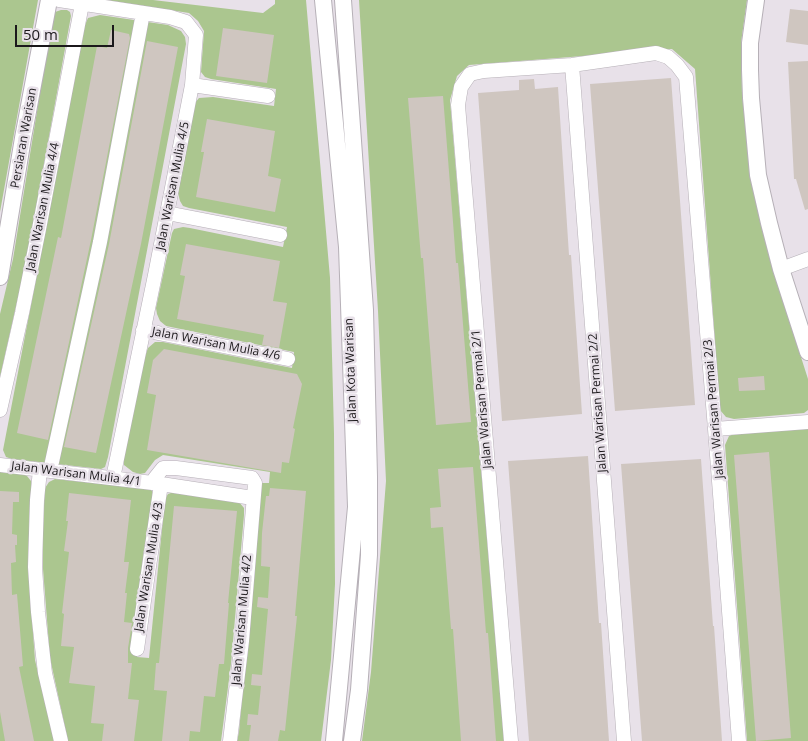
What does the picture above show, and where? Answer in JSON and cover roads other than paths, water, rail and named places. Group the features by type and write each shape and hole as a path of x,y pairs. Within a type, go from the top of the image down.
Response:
{"street":[{"name":"Persiaran Warisan","path":"0,277 23,138 49,0"},
{"name":"Jalan Warisan Mulia 4/5","path":"59,0 170,17 186,22 196,35 192,85 113,478"},
{"name":"Jalan Kota Warisan","path":"323,0 347,247 356,507 334,741"},
{"name":"Jalan Kota Warisan","path":"343,0 365,310 369,476 369,555 359,690 352,741"},
{"path":"756,0 750,43 750,70 758,175 769,223 808,352"},
{"name":"Jalan Warisan Mulia 4/4","path":"0,410 35,248 82,4"},
{"path":"61,741 45,673 38,612 35,567 37,500 100,242 143,13"},
{"name":"Jalan Warisan Permai 2/3","path":"572,65 656,53 668,57 678,65 686,77 739,741"},
{"name":"Jalan Warisan Permai 2/1","path":"511,741 458,106 461,87 470,74 484,71 572,65"},
{"name":"Jalan Warisan Permai 2/2","path":"572,65 624,741"},
{"path":"192,85 268,96"},
{"path":"167,213 280,235"},
{"path":"782,269 808,259"},
{"name":"Jalan Warisan Mulia 4/6","path":"143,330 288,358"},
{"path":"715,428 808,422"},
{"name":"Jalan Warisan Mulia 4/1","path":"0,465 113,478 253,498 254,483 252,478 218,473 163,468 155,478 157,484"},
{"name":"Jalan Warisan Mulia 4/3","path":"137,649 157,484"},
{"name":"Jalan Warisan Mulia 4/2","path":"230,741 242,641 253,498"}]}
